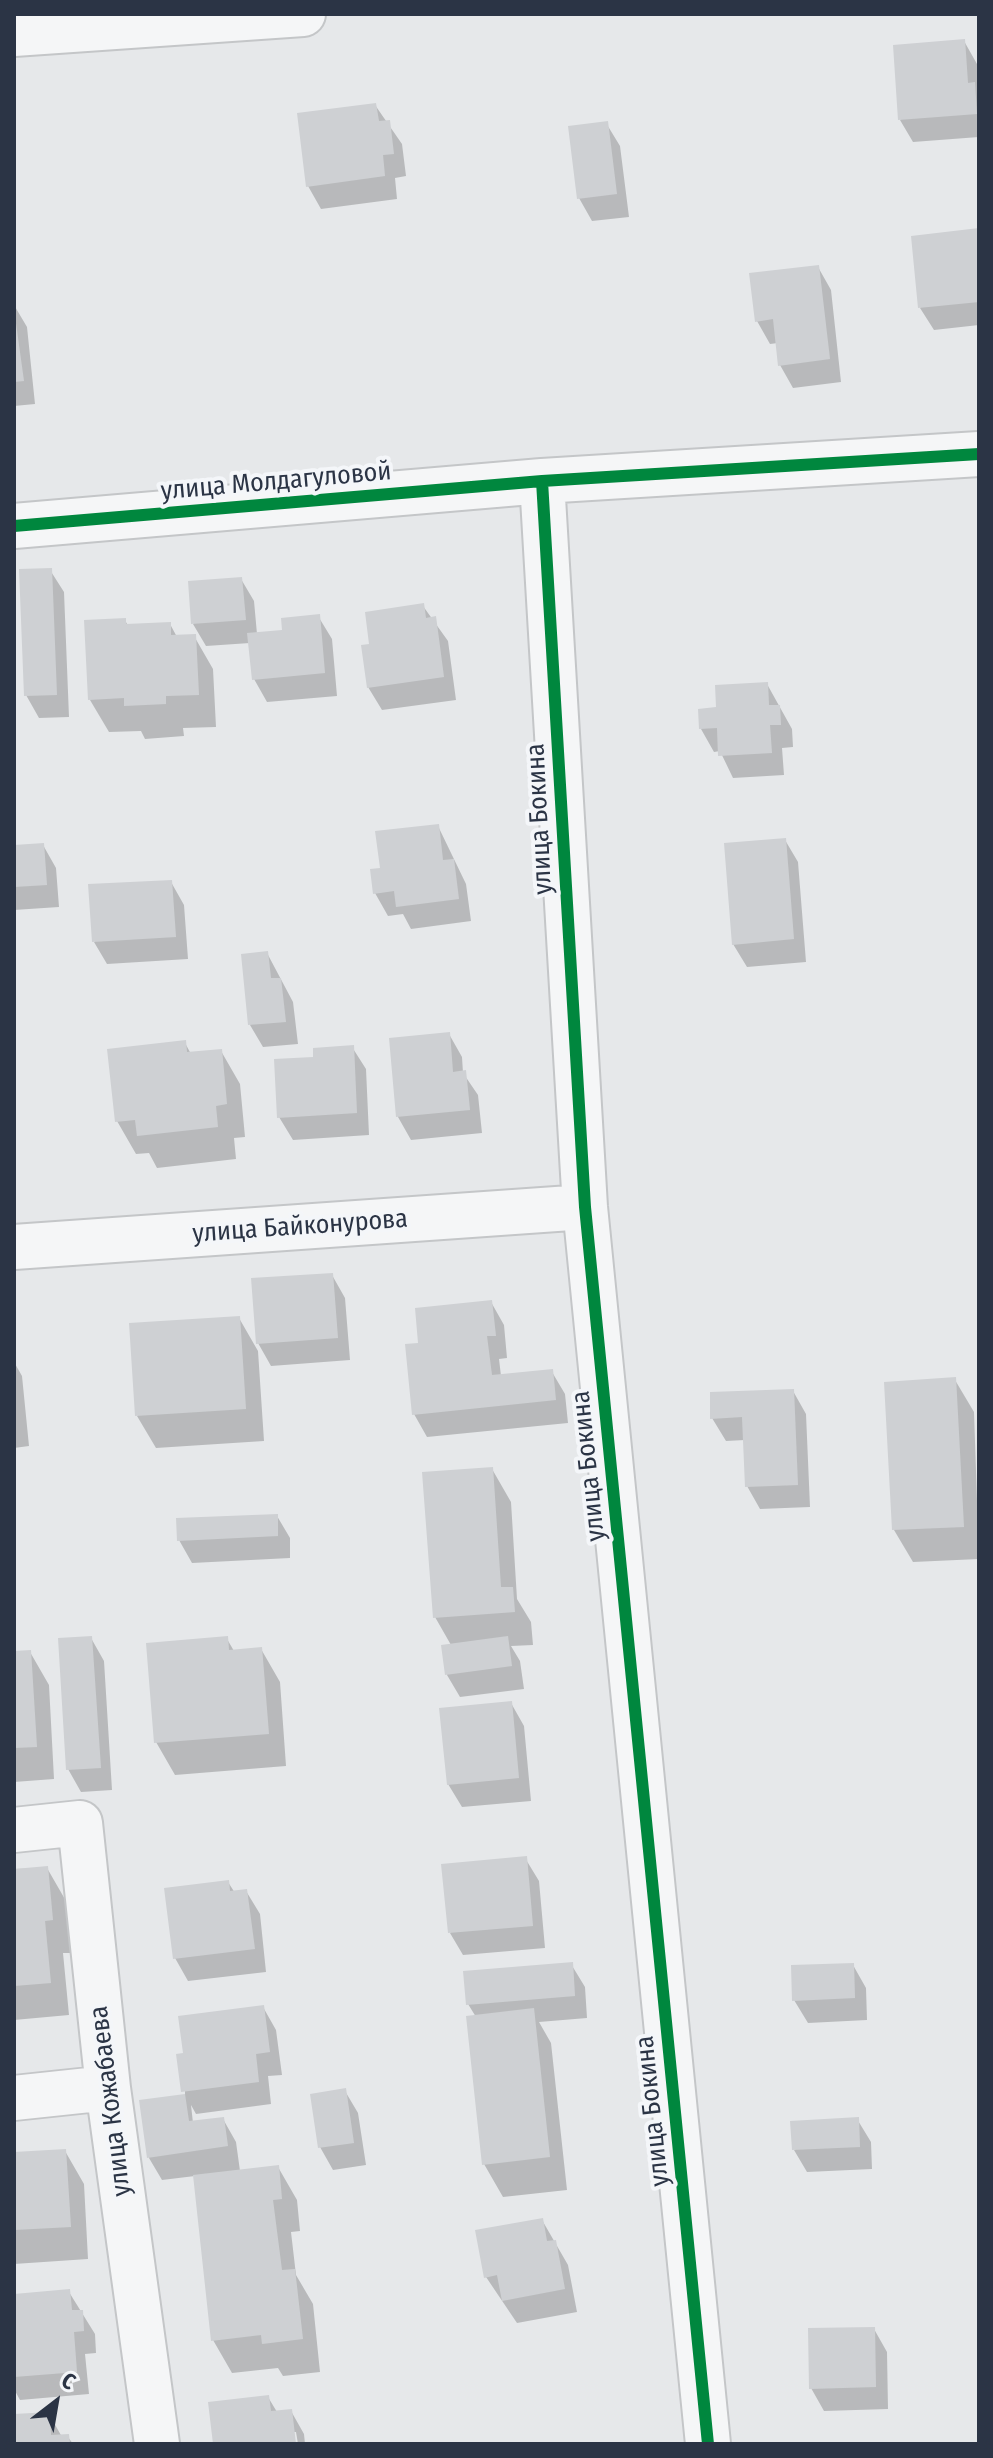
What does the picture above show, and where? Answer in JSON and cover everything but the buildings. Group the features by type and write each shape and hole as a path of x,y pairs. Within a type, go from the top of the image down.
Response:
{"street":[{"path":"14,34 303,14"},
{"name":"улица Молдагуловой","path":"14,526 542,481 979,454"},
{"name":"улица Бокина","path":"542,481 585,1207 708,2444"},
{"name":"улица Байконурова","path":"14,1247 585,1207"},
{"name":"улица Кожабаева","path":"14,1830 80,1823 108,2088 157,2444"},
{"path":"14,2098 108,2088"}],"cycle path":[{"path":"14,526 542,481 979,454"},
{"path":"542,481 585,1207 708,2444"}]}
